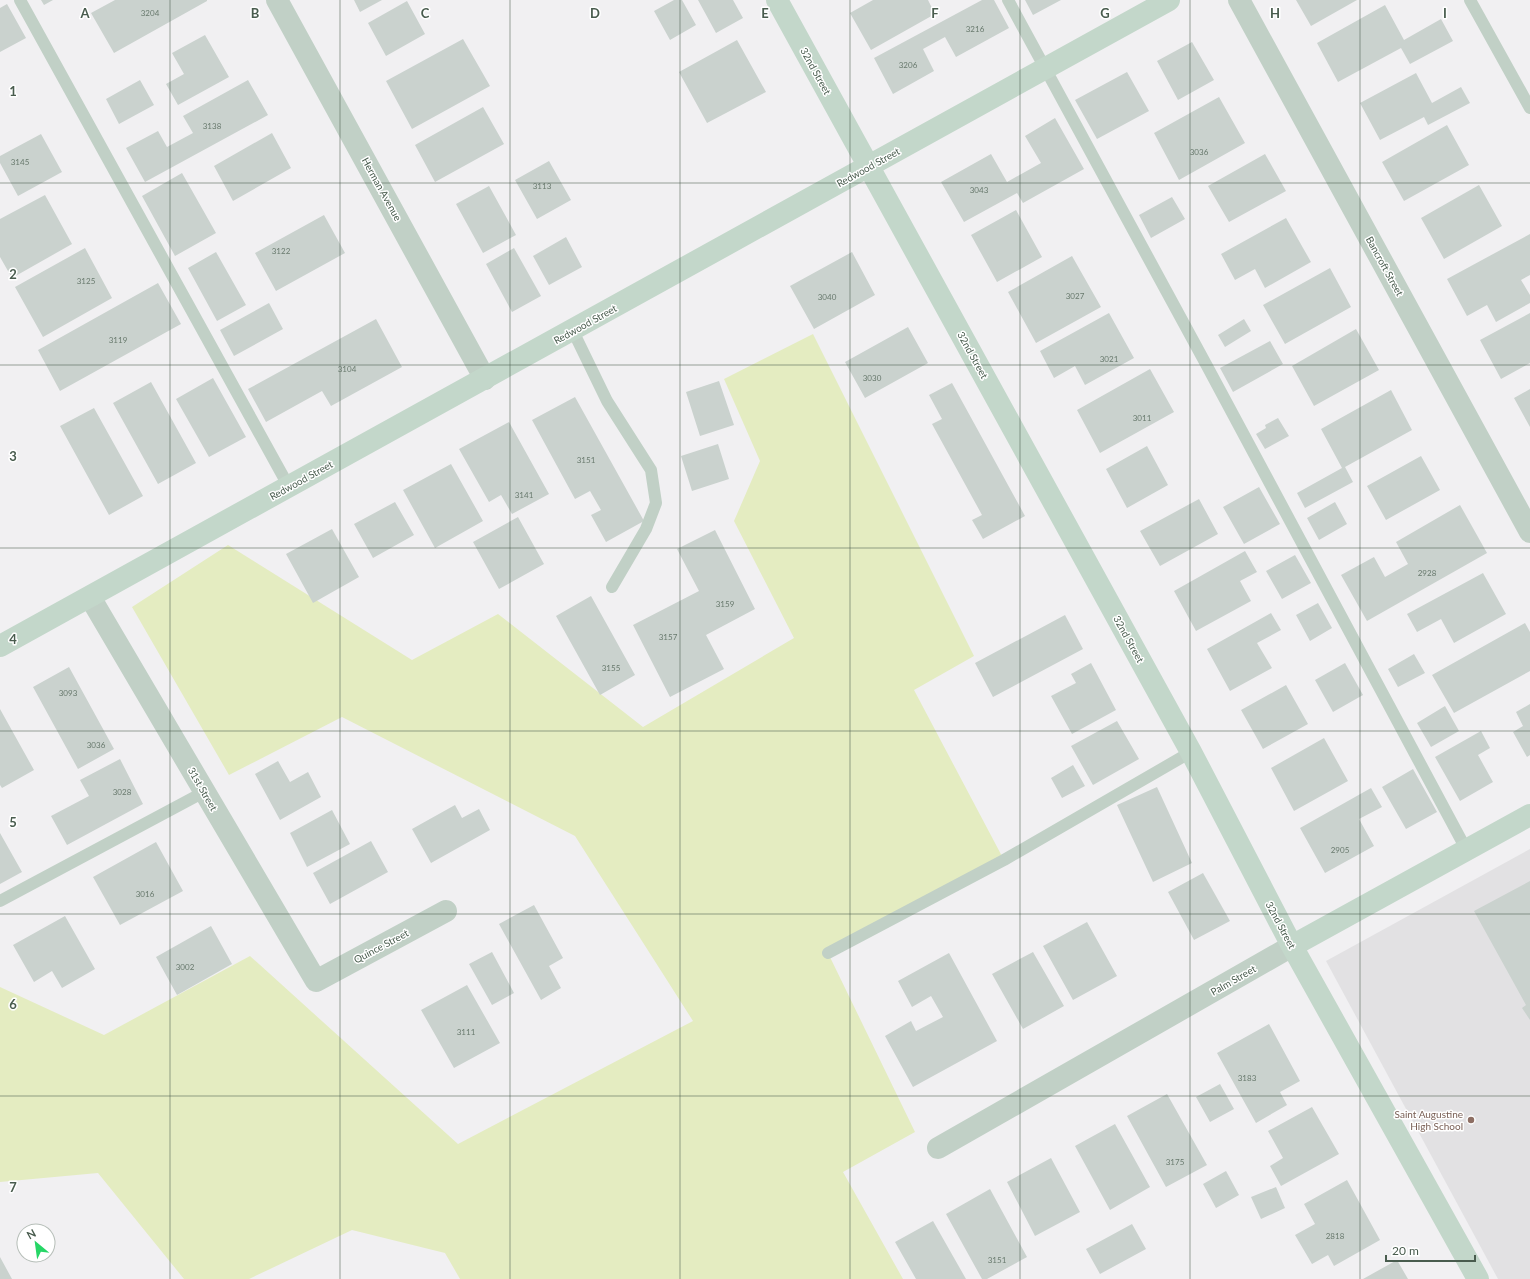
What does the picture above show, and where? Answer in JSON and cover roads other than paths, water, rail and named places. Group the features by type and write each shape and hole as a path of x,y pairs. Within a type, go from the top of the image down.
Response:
{"street":[{"name":"Herman Avenue","path":"277,0 485,379"},
{"name":"32nd Street","path":"777,0 1191,752 1292,946 1478,1279"},
{"name":"Redwood Street","path":"0,646 573,331 1169,0"},
{"name":"Bancroft Street","path":"1239,0 1530,532"},
{"name":"31st Street","path":"90,597 316,981"},
{"name":"Palm Street","path":"938,1148 1292,946 1530,815"},
{"name":"Quince Street","path":"316,981 446,911"}],"lane":[{"path":"20,0 288,488"},
{"path":"1008,0 1466,849"},
{"path":"1470,0 1530,108"},
{"path":"573,331 607,401 651,470 656,503 646,529 612,587"},
{"path":"828,953 1004,860 1191,752"},
{"path":"0,901 204,792"}],"place":[{"name":"Saint Augustine High School","path":"1471,1120"}]}
